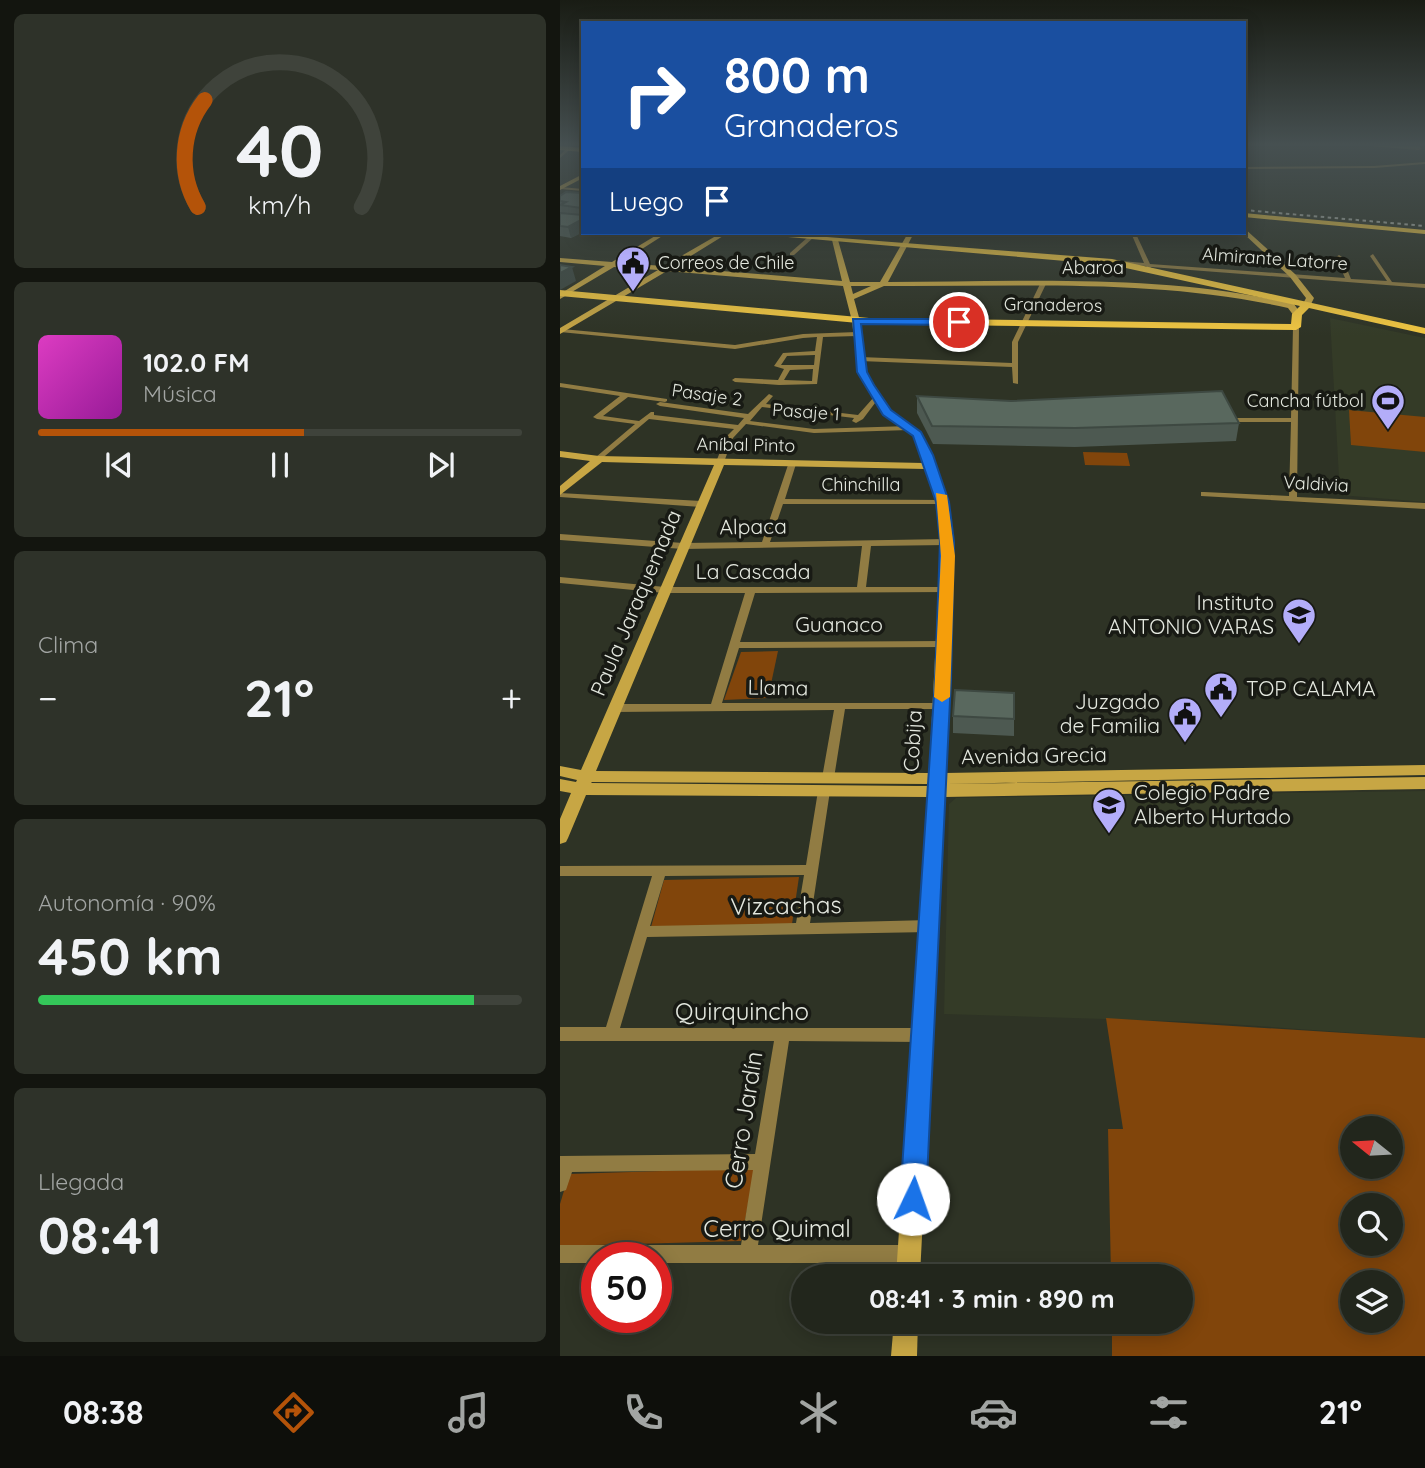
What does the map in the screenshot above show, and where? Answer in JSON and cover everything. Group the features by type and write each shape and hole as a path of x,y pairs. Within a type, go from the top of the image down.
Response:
{"main road":[{"path":"1246,214 1425,231"},
{"path":"1246,232 1279,266 1310,291 1296,327"},
{"path":"562,294 661,235"},
{"path":"561,331 722,235"},
{"path":"772,235 1112,262 1149,268 1302,309 1425,333"},
{"path":"851,298 883,284 910,235"},
{"name":"Cobija","path":"835,240 849,284 862,372 887,412 917,434 932,466 943,502 947,542 930,926 909,1264"},
{"name":"Abaroa","path":"560,260 849,284 1149,285 1233,295 1302,309"},
{"name":"Granaderos","path":"562,294 856,321 1023,321 1296,327"},
{"path":"1233,295 1256,295"},
{"name":"Aníbal Pinto","path":"560,454 599,459 932,466"},
{"path":"560,494 599,459"},
{"name":"Paula Jaraquemada","path":"560,838 720,462"},
{"name":"Avenida Grecia","path":"937,785 1425,770"},
{"name":"Avenida Grecia","path":"560,771 583,783"},
{"name":"Avenida Grecia","path":"560,785 1425,783"},
{"path":"904,1356 905,1334"}],"street":[{"path":"1136,235 1149,268"},
{"path":"792,254 810,238"},
{"path":"1373,256 1391,284"},
{"path":"1339,257 1349,281"},
{"name":"Almirante Latorre","path":"1149,268 1425,286"},
{"path":"1016,383 1015,342 1043,284"},
{"path":"1293,498 1296,327"},
{"path":"561,331 735,347 857,334"},
{"path":"735,380 815,383 820,336"},
{"path":"817,367 777,366 785,354 818,353"},
{"path":"860,359 1015,365"},
{"path":"779,383 788,368"},
{"name":"Pasaje 2","path":"560,385 627,394 713,411 744,422"},
{"path":"627,394 597,417 640,423"},
{"name":"Paula Jaraquemada","path":"720,462 730,437 769,396"},
{"path":"683,407 693,398"},
{"path":"847,430 876,398"},
{"path":"599,459 663,402"},
{"path":"713,411 723,402"},
{"name":"Pasaje 2","path":"760,405 860,417"},
{"name":"Pasaje 1","path":"648,417 744,422 814,431 909,428"},
{"path":"1231,420 1293,420"},
{"path":"765,545 792,464"},
{"path":"560,494 701,504"},
{"name":"Valdivia","path":"1205,494 1425,506"},
{"name":"Chinchilla","path":"779,501 943,502"},
{"name":"Alpaca","path":"560,537 683,546 947,542"},
{"path":"861,590 867,543"},
{"name":"La Cascada","path":"560,580 665,590 946,590"},
{"path":"716,706 751,590"},
{"name":"Guanaco","path":"734,645 944,644"},
{"name":"Llama","path":"614,708 941,705"},
{"path":"802,928 840,708"},
{"name":"Vizcachas","path":"560,871 659,873 811,870"},
{"path":"611,1034 659,873"},
{"name":"Vizcachas","path":"642,932 930,926"},
{"name":"Quirquincho","path":"560,1034 923,1035"},
{"name":"Cerro Jardín","path":"748,1254 782,1036"},
{"path":"560,1184 563,1164 762,1162"},
{"name":"Cerro Quimal","path":"560,1254 910,1254"}],"shaded area":[{"path":"1330,318 1425,338 1425,502 1340,495"},
{"name":"Cancha fútbol","path":"1349,410 1425,417 1425,452 1351,445"},
{"path":"1083,452 1127,453 1130,466 1085,465"},
{"path":"778,651 768,698 724,700 741,652"},
{"path":"1425,791 1425,1038 1200,1022 944,1014 949,804 956,798"},
{"path":"799,877 792,924 651,927 664,880"},
{"path":"1106,1018 1425,1038 1425,1356 1112,1356 1112,1334 1193,1334 1193,1264 1111,1264 1108,1129 1123,1129"},
{"path":"755,1168 741,1241 581,1242 581,1245 560,1246 560,1204 569,1174"}],"building":[{"path":"560,213 581,215 581,220 568,227 560,226"},
{"path":"560,265 572,267 560,273"},
{"path":"1222,391 1239,423 1075,428 932,426 917,396 1011,401"},
{"path":"955,690 1014,693 1014,719 953,716"}],"railway":[{"path":"1246,210 1425,226"}],"slow traffic":[{"path":"941,495 948,556 942,697"}],"place":[{"name":"Correos de Chile","path":"633,293"},
{"name":"Cancha fútbol","path":"1388,431"},
{"name":"Instituto ANTONIO VARAS","path":"1299,645"},
{"name":"TOP CALAMA","path":"1221,719"},
{"name":"Juzgado de Familia","path":"1185,744"},
{"name":"Colegio Padre Alberto Hurtado","path":"1109,835"}],"route":[{"path":"913,1199 930,926 948,556 943,502 932,466 917,434 887,412 868,385 862,372 856,321 959,322"}]}
